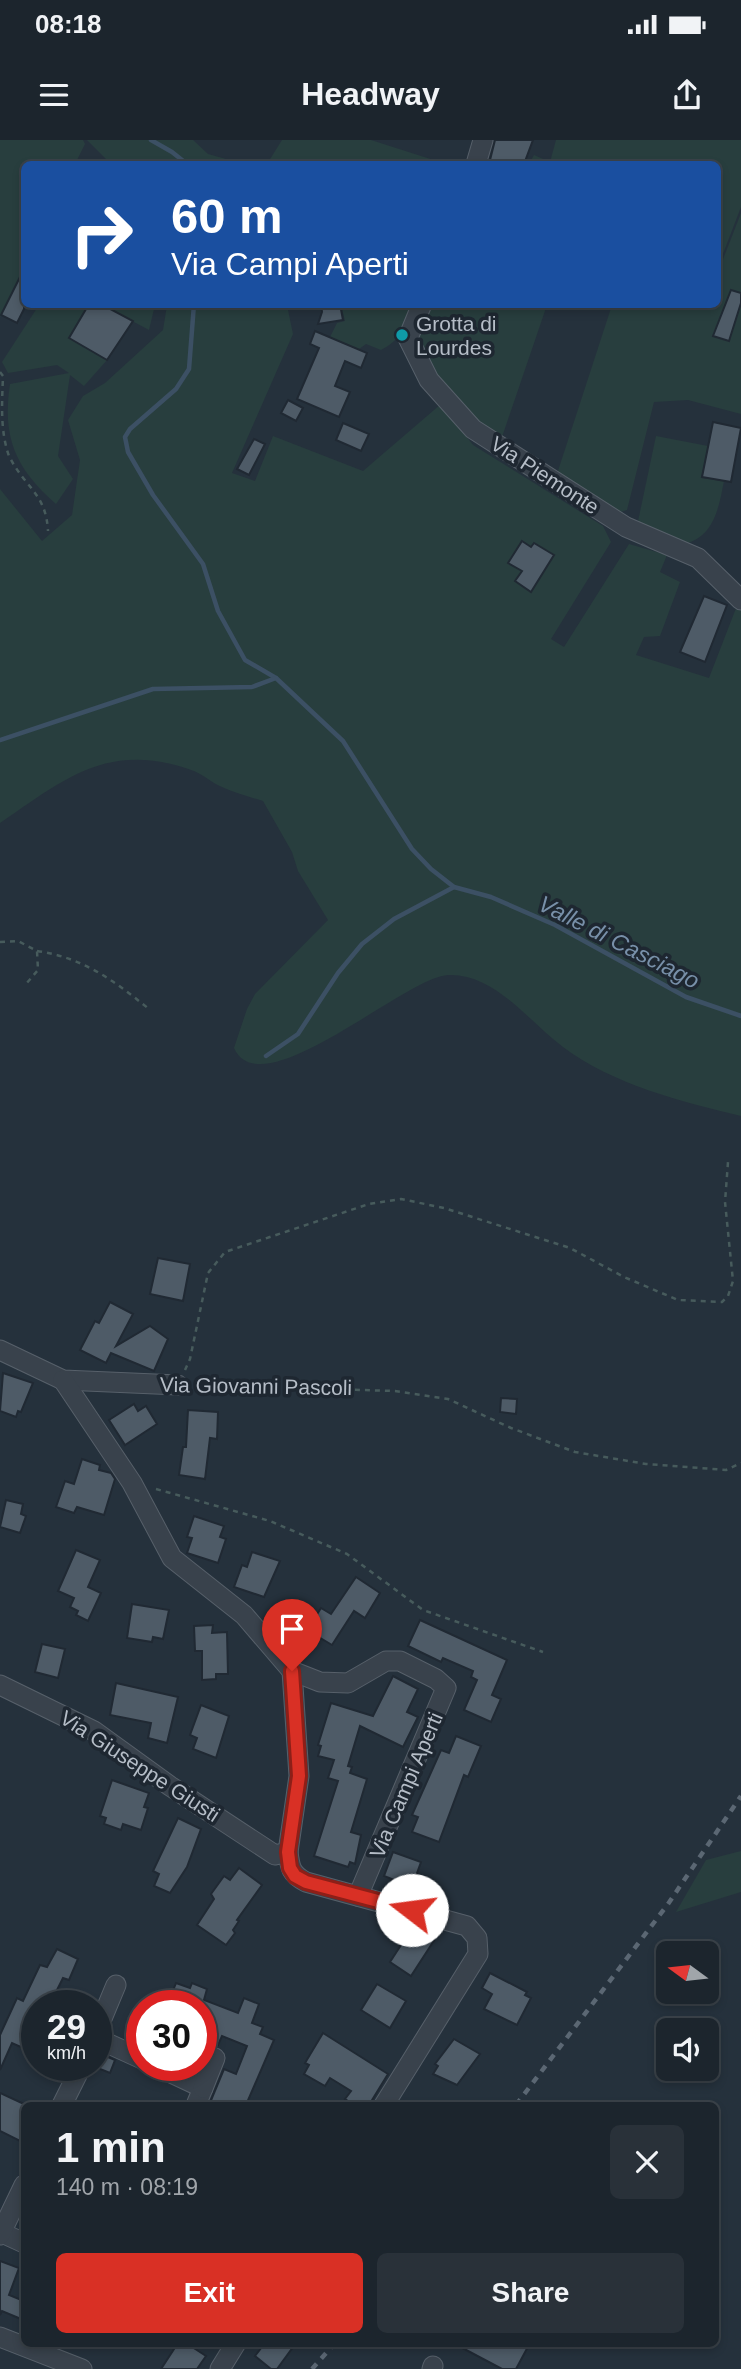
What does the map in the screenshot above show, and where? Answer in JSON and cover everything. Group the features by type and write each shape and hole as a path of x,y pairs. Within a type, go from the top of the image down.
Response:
{"street":[{"path":"477,161 483,140"},
{"name":"Via Piemonte","path":"420,308 408,338 429,380 473,429 625,527 698,558 741,600"},
{"name":"Via Giovanni Pascoli","path":"0,1350 63,1380 178,1385"},
{"path":"63,1380 132,1483 172,1558 244,1615 292,1671 299,1776 281,1853 295,1876 306,1882 467,1926 477,1938 478,1954 386,2102"},
{"name":"Via Campi Aperti","path":"292,1671 320,1682 348,1683 386,1661 400,1661 436,1679 446,1688 358,1896"},
{"name":"Via Giuseppe Giusti","path":"0,1685 94,1731 170,1786 281,1853"},
{"path":"112,1995 116,1985"},
{"path":"64,2102 74,2081"},
{"path":"178,2081 200,2097"},
{"path":"21,2191 1,2234 21,2241"},
{"path":"0,2337 21,2345"},
{"path":"26,2347 82,2369"},
{"path":"220,2369 234,2347"}],"path":[{"path":"0,372 3,376 1,431 8,454 22,479 47,510 48,531"},
{"path":"0,943 18,941 37,951 67,955 111,978 149,1009"},
{"path":"26,984 38,970 37,951"},
{"path":"178,1385 190,1359 208,1273 225,1252 369,1204 401,1199 444,1208 570,1248 624,1277 678,1300 722,1302 728,1296 733,1281 725,1202 728,1162"},
{"name":"Via Giovanni Pascoli","path":"178,1385 321,1386 395,1391 448,1399 511,1428 575,1452 646,1464 726,1470 741,1462"},
{"path":"132,1483 270,1521 347,1554 422,1610 543,1653"}],"green space":[{"path":"0,140 83,140 85,144 76,161 21,161 21,273 0,317"},
{"path":"87,140 193,140 208,154 233,161 108,161"},
{"path":"282,140 371,140 437,161 269,161"},
{"path":"556,140 741,140 741,207 721,259 721,161 550,161"},
{"path":"534,155 548,161 531,161"},
{"path":"741,213 741,414 688,400 654,402 627,510 614,514 555,480 611,308 721,308 721,264"},
{"path":"37,308 86,308 69,338 107,360 84,386 70,375 58,456 73,479 56,504 30,478 21,464 10,436 8,403 10,384 69,373 57,365 8,373 2,362"},
{"path":"108,308 154,308 149,330"},
{"path":"167,308 288,308 293,334 232,473 255,481 273,436 363,471 441,404 473,445 603,526 611,542 551,639 564,647 629,544 667,555 660,572 680,582 660,636 644,637 636,655 709,678 738,603 741,605 741,1116 672,1098 603,1071 563,1047 496,990 465,976 448,975 428,981 302,1052 273,1063 249,1062 234,1048 255,994 328,920 298,871 292,852 263,801 227,789 194,771 164,762 113,762 90,768 68,779 0,823 0,489 42,541 72,515 80,460 68,420 83,396 105,383 163,330"},
{"path":"342,308 415,308 399,336 381,350 366,344 359,349 330,337 337,323 345,321"},
{"path":"430,308 546,308 501,440 473,420 451,396 418,336"},
{"path":"656,436 708,446 701,478 724,481 718,509 710,526 697,539 688,543 637,526"},
{"path":"741,1851 741,1892 676,1912 706,1860"}],"building":[{"path":"495,140 533,140 525,161 490,161"},
{"path":"21,275 21,308 24,309 17,323 1,315"},
{"path":"731,290 741,293 741,303 729,341 713,336"},
{"path":"87,308 109,308 133,321 107,360 69,338"},
{"path":"322,308 341,308 343,320 318,324"},
{"path":"315,331 367,353 361,368 345,361 335,386 350,392 339,417 297,399 319,348 310,344"},
{"path":"288,400 303,408 296,421 281,413"},
{"path":"713,422 741,428 731,482 702,477"},
{"path":"343,423 369,434 361,451 336,440"},
{"path":"254,439 265,444 249,475 237,469"},
{"path":"522,541 531,547 534,543 554,555 531,592 515,581 522,571 508,563"},
{"path":"704,596 727,605 705,662 680,652"},
{"path":"158,1258 190,1264 183,1301 150,1294"},
{"path":"110,1302 133,1314 116,1346 150,1326 168,1339 154,1371 111,1353 106,1363 80,1350 95,1321 99,1323"},
{"path":"3,1373 33,1383 21,1412 18,1411 16,1417 0,1411"},
{"path":"501,1398 517,1399 516,1414 500,1412"},
{"path":"134,1404 138,1411 146,1406 157,1424 125,1445 109,1420"},
{"path":"188,1410 218,1412 217,1439 210,1438 205,1479 179,1475 183,1447 186,1447"},
{"path":"82,1459 100,1465 99,1470 111,1473 115,1479 104,1515 77,1507 74,1513 56,1507 65,1481 74,1484"},
{"path":"6,1500 23,1504 21,1514 26,1516 20,1533 0,1527"},
{"path":"194,1516 224,1526 220,1537 226,1539 218,1563 187,1553 192,1538 187,1537"},
{"path":"76,1550 100,1560 88,1587 101,1593 88,1621 76,1615 78,1611 70,1607 74,1598 58,1591"},
{"path":"252,1552 280,1561 264,1597 234,1587 242,1565 247,1567"},
{"path":"356,1577 380,1593 365,1618 354,1611 332,1645 307,1630 321,1608 331,1614"},
{"path":"132,1604 169,1610 163,1639 153,1637 152,1642 127,1638"},
{"path":"420,1620 507,1660 492,1695 501,1699 491,1722 464,1710 477,1680 471,1677 473,1671 443,1658 441,1662 408,1646"},
{"path":"213,1625 212,1633 227,1632 228,1674 216,1674 216,1679 202,1680 202,1651 195,1651 194,1626"},
{"path":"42,1644 65,1649 58,1678 35,1672"},
{"path":"393,1676 418,1689 407,1712 418,1717 403,1747 360,1726 348,1766 352,1767 350,1773 367,1779 351,1832 361,1835 355,1864 350,1862 348,1867 314,1856 338,1781 328,1778 334,1760 318,1756 321,1746 318,1745 331,1703 373,1716"},
{"path":"116,1683 178,1697 167,1743 148,1738 151,1723 110,1715"},
{"path":"201,1705 229,1716 216,1758 193,1749 197,1738 190,1735"},
{"path":"456,1736 481,1746 468,1777 464,1775 439,1842 412,1832 418,1817 412,1815 441,1750 449,1753"},
{"path":"112,1780 149,1793 144,1807 148,1808 141,1830 123,1824 121,1830 104,1824 106,1818 100,1816"},
{"path":"178,1818 201,1829 187,1867 170,1893 154,1886 159,1874 153,1871"},
{"path":"393,1852 421,1862 412,1887 384,1876"},
{"path":"239,1868 262,1885 237,1920 239,1921 233,1930 235,1933 226,1945 197,1925 214,1899 211,1894 224,1876 230,1880"},
{"path":"414,1925 435,1939 411,1976 390,1962"},
{"path":"57,1949 78,1959 69,1980 63,1978 57,1990 28,1990 40,1965 47,1967"},
{"path":"490,1973 527,1992 525,1995 531,1998 517,2025 484,2009 492,1994 482,1988"},
{"path":"176,1983 190,1988 192,1983 207,1989 173,1990"},
{"path":"377,1984 406,2001 390,2028 361,2010"},
{"path":"17,1998 21,2000 21,2047 12,2043 0,2070 0,2035"},
{"path":"244,1998 259,2004 252,2023 263,2027 260,2034 274,2040 247,2102 210,2102 224,2069 236,2074 247,2046 222,2036 218,2045 217,2005 238,2013"},
{"path":"323,2033 388,2074 371,2102 350,2102 345,2099 351,2091 330,2078 325,2086 304,2074 309,2065 305,2063"},
{"path":"454,2039 480,2054 457,2085 433,2074 438,2066 435,2064"},
{"path":"0,2093 21,2103 21,2142 0,2131"},
{"path":"0,2261 19,2268 9,2295 21,2300 21,2319 2,2311 0,2315"},
{"path":"175,2347 192,2347 206,2356 197,2369 161,2369"},
{"path":"262,2347 293,2347 277,2369 271,2369 255,2356"},
{"path":"461,2347 528,2347 516,2369 502,2369"}],"waterway":[{"name":"Valle di Casciago","path":"151,140 183,161"},
{"name":"Valle di Casciago","path":"194,308 189,369 176,389 130,429 125,437 128,452 153,495 203,564 218,611 245,660 276,678 343,741 412,849 454,887 491,897 555,925 686,997 741,1016"},
{"path":"0,740 153,689 252,687 276,678"},
{"path":"266,1056 298,1034 338,973 362,944 394,919 454,887"}],"railway":[{"path":"518,2102 668,1904 741,1796"},
{"path":"312,2369 331,2347"}],"place":[{"name":"Grotta di Lourdes","path":"402,335"}],"route":[{"path":"292,1671 296,1693 299,1776 288,1852 290,1868 295,1876 306,1882 412,1910"}]}
